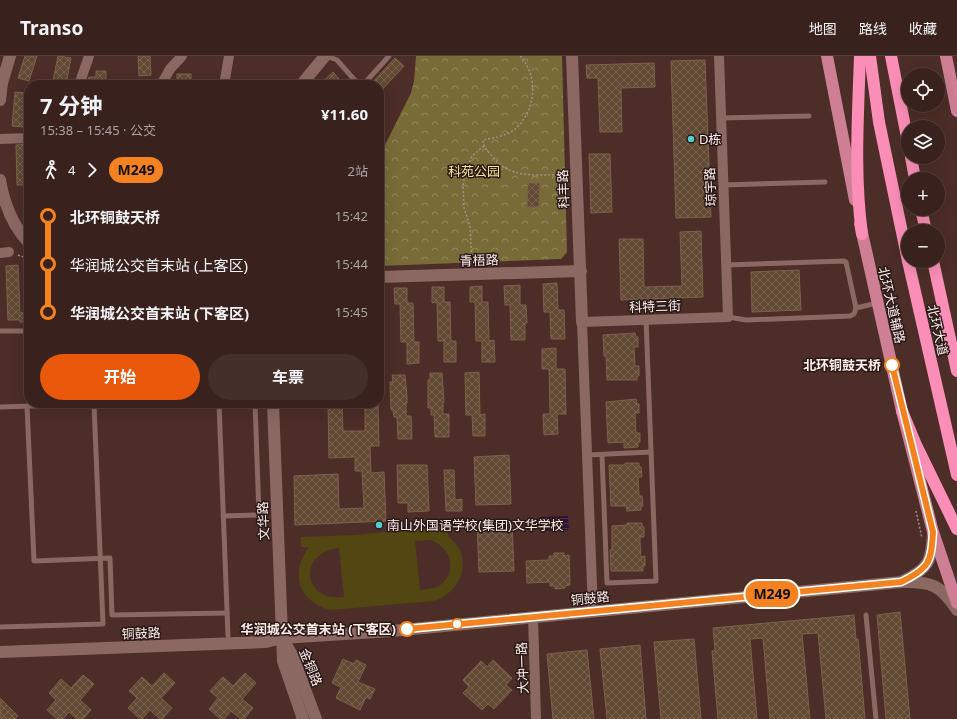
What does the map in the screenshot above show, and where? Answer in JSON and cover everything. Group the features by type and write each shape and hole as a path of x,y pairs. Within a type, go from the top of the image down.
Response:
{"highway":[{"path":"860,56 857,172 858,203 862,234"},
{"name":"北环大道","path":"870,56 879,122 901,227"},
{"path":"891,56 904,120"},
{"name":"北环大道","path":"910,268 957,476"},
{"name":"北环大道","path":"934,268 957,370"},
{"path":"902,411 916,445 957,529"}],"main road":[{"path":"0,100 2,83 10,56"},
{"path":"305,80 326,56"},
{"name":"科丰路","path":"572,56 582,322"},
{"name":"北环大道辅路","path":"827,56 862,234 902,411 933,532 957,603"},
{"path":"946,56 957,111"},
{"path":"0,180 11,218 17,229 24,237"},
{"name":"青梧路","path":"384,277 580,271"},
{"name":"文华路","path":"273,408 282,638"},
{"path":"901,582 926,566 930,559 933,532"},
{"name":"铜鼓路","path":"0,652 266,642 282,638 392,631 918,581 938,588 946,594 957,610"},
{"name":"铜鼓路","path":"0,644 266,634 282,638"},
{"name":"金铜路","path":"282,638 283,661 303,719"},
{"name":"金铜路","path":"282,638 293,657 316,719"}],"street":[{"path":"81,80 89,56"},
{"path":"163,80 170,69 182,56"},
{"path":"225,80 229,56"},
{"name":"琼宇路","path":"719,56 728,316"},
{"path":"0,139 24,138"},
{"name":"科特三街","path":"582,322 728,316"},
{"path":"582,322 593,611"},
{"name":"大冲一路","path":"533,617 536,719"}],"lane":[{"path":"326,56 337,60 355,80"},
{"path":"367,80 389,56"},
{"path":"721,118 808,116"},
{"path":"723,185 825,182"},
{"path":"726,265 844,261 846,262 856,308 855,313 850,316 746,320 728,316"},
{"path":"856,308 878,303"},
{"path":"602,455 607,583 656,581 646,319"},
{"path":"0,332 24,331"},
{"path":"0,407 24,406"},
{"path":"28,408 34,561 110,558 112,615 227,613"},
{"path":"0,628 103,624 94,408"},
{"path":"219,408 228,636"},
{"path":"223,516 259,515 255,408"},
{"path":"587,455 651,452"},
{"path":"866,615 876,719"}],"path":[{"path":"520,56 531,73 533,88 532,102 528,114 515,129 503,135 483,140 484,146 496,163 518,174 569,174"},
{"path":"472,266 470,226 464,208 463,185 465,174 472,156 484,146"},
{"path":"5,252 24,258"},
{"path":"916,511 920,532"}],"shaded area":[{"path":"568,516 569,530 540,531 539,517"},
{"path":"447,526 448,535 460,550 463,567 461,575 454,588 448,594 433,601 331,610 311,601 300,586 300,567 303,557 309,547 301,547 301,537 355,535","holes":["430,540 437,543 447,554 450,560 449,574 445,581 439,586 420,590 415,541","339,548 344,597 331,597 320,593 314,585 310,577 311,567 316,559 325,552"]}],"green space":[{"name":"科苑公园","path":"416,56 562,56 567,252 561,259 384,266 384,147 411,93 414,81"}],"building":[{"path":"25,56 37,56 29,80 18,78"},
{"path":"58,56 71,58 67,80 53,80"},
{"path":"138,56 150,56 151,75 139,76"},
{"path":"395,58 404,66 384,88 384,80 375,80"},
{"name":"D栋","path":"705,60 711,217 676,218 671,61"},
{"path":"654,63 655,87 621,88 622,132 600,132 598,78 587,78 586,65"},
{"path":"96,71 106,71 106,80 88,80 89,77 96,77"},
{"path":"333,72 340,80 324,80"},
{"path":"177,74 191,74 191,80 177,80"},
{"path":"15,92 24,93 24,127 12,126"},
{"path":"24,144 24,185 17,185 16,145"},
{"path":"589,154 610,154 612,212 591,213"},
{"path":"528,183 540,183 539,207 527,207"},
{"path":"701,231 703,297 621,300 619,239 643,239 644,287 682,286 680,232"},
{"path":"18,265 20,313 24,313 24,322 20,322 20,320 8,320 6,266"},
{"path":"799,270 801,310 752,312 751,272"},
{"path":"557,283 558,310 564,310 565,339 551,339 550,312 544,312 543,284"},
{"path":"520,285 520,305 526,305 527,323 525,323 525,340 511,340 510,305 505,305 504,286"},
{"path":"482,286 482,302 488,302 489,341 494,340 495,362 482,362 482,341 476,341 475,302 470,302 470,287"},
{"path":"432,287 444,287 444,302 450,302 451,341 456,341 456,362 444,362 444,341 438,341 437,302 432,303"},
{"path":"394,288 407,288 407,303 413,303 414,342 419,342 419,363 407,364 407,342 401,342 400,304 395,304"},
{"path":"635,333 636,337 638,337 638,347 634,347 635,366 639,366 639,376 637,376 637,380 607,380 603,335"},
{"path":"556,348 556,369 565,369 566,414 557,414 558,434 544,435 543,414 550,414 549,369 542,369 542,349"},
{"path":"479,372 480,415 485,414 485,436 473,436 472,415 466,415 465,373"},
{"path":"430,373 442,373 444,402 443,414 449,414 449,437 435,437 434,415 431,415 431,408 428,408 428,380 430,380"},
{"path":"392,375 405,375 407,397 406,416 411,416 412,439 398,439 397,417 394,417 393,410 391,410 390,382 393,382"},
{"path":"636,399 637,404 639,404 639,413 635,413 636,433 640,433 640,442 638,442 638,447 624,448 624,442 608,443 606,402"},
{"path":"328,408 342,408 343,431 365,431 365,408 378,408 379,446 370,446 371,473 384,472 386,521 295,525 294,476 338,474 339,509 364,508 362,471 355,471 355,457 329,458"},
{"path":"509,455 511,504 476,505 474,457"},
{"path":"625,463 639,463 639,467 641,467 642,477 638,477 639,496 642,496 643,506 641,506 641,510 627,511 626,506 611,506 609,465 625,465"},
{"path":"397,465 427,465 429,511 408,512 408,503 398,503"},
{"path":"444,470 454,470 455,500 462,499 462,511 446,511"},
{"path":"512,522 514,571 479,572 477,523"},
{"path":"627,523 642,523 642,527 644,527 644,537 640,537 640,542 641,557 645,556 645,566 643,566 643,571 611,571 610,550 612,550 612,526 627,525"},
{"path":"554,553 564,553 564,556 569,555 570,585 565,586 565,588 555,589 555,586 550,586 550,582 527,583 526,561 549,560 549,556 554,556"},
{"path":"900,612 910,719 886,719 877,615"},
{"path":"854,615 856,639 858,639 865,719 826,719 818,633 802,634 810,719 770,719 763,638 750,639 757,719 718,719 712,651 715,651 713,628"},
{"path":"694,639 701,719 661,719 654,642"},
{"path":"640,645 646,719 607,719 600,649"},
{"path":"587,650 594,719 553,719 547,654"},
{"path":"343,659 354,664 356,660 366,665 358,682 375,689 370,699 366,697 360,710 336,698 341,687 332,683"},
{"path":"493,660 512,678 506,685 512,690 494,709 488,704 482,710 463,693 469,687 463,680 481,661 487,667"},
{"path":"164,673 175,683 161,698 172,708 162,719 150,710 142,719 140,719 128,708 137,698 129,691 142,677 152,686"},
{"path":"245,673 256,683 242,699 253,708 244,719 241,719 231,711 224,719 220,719 209,709 218,698 210,691 223,677 233,686"},
{"path":"83,675 94,684 80,700 91,710 83,719 77,719 69,712 63,719 57,719 47,710 56,700 49,693 61,679 71,688"},
{"path":"0,698 18,716 15,719 0,719"}],"bus line":[{"name":"M249","path":"407,629 901,582 913,576 926,566 930,559 933,532 902,411 892,365"}],"place":[{"name":"D栋","path":"691,139"},
{"name":"北环铜鼓天桥","path":"892,365"},
{"name":"南山外国语学校(集团)文华学校","path":"379,525"},
{"name":"华润城公交首末站 (下客区)","path":"407,629"}]}
